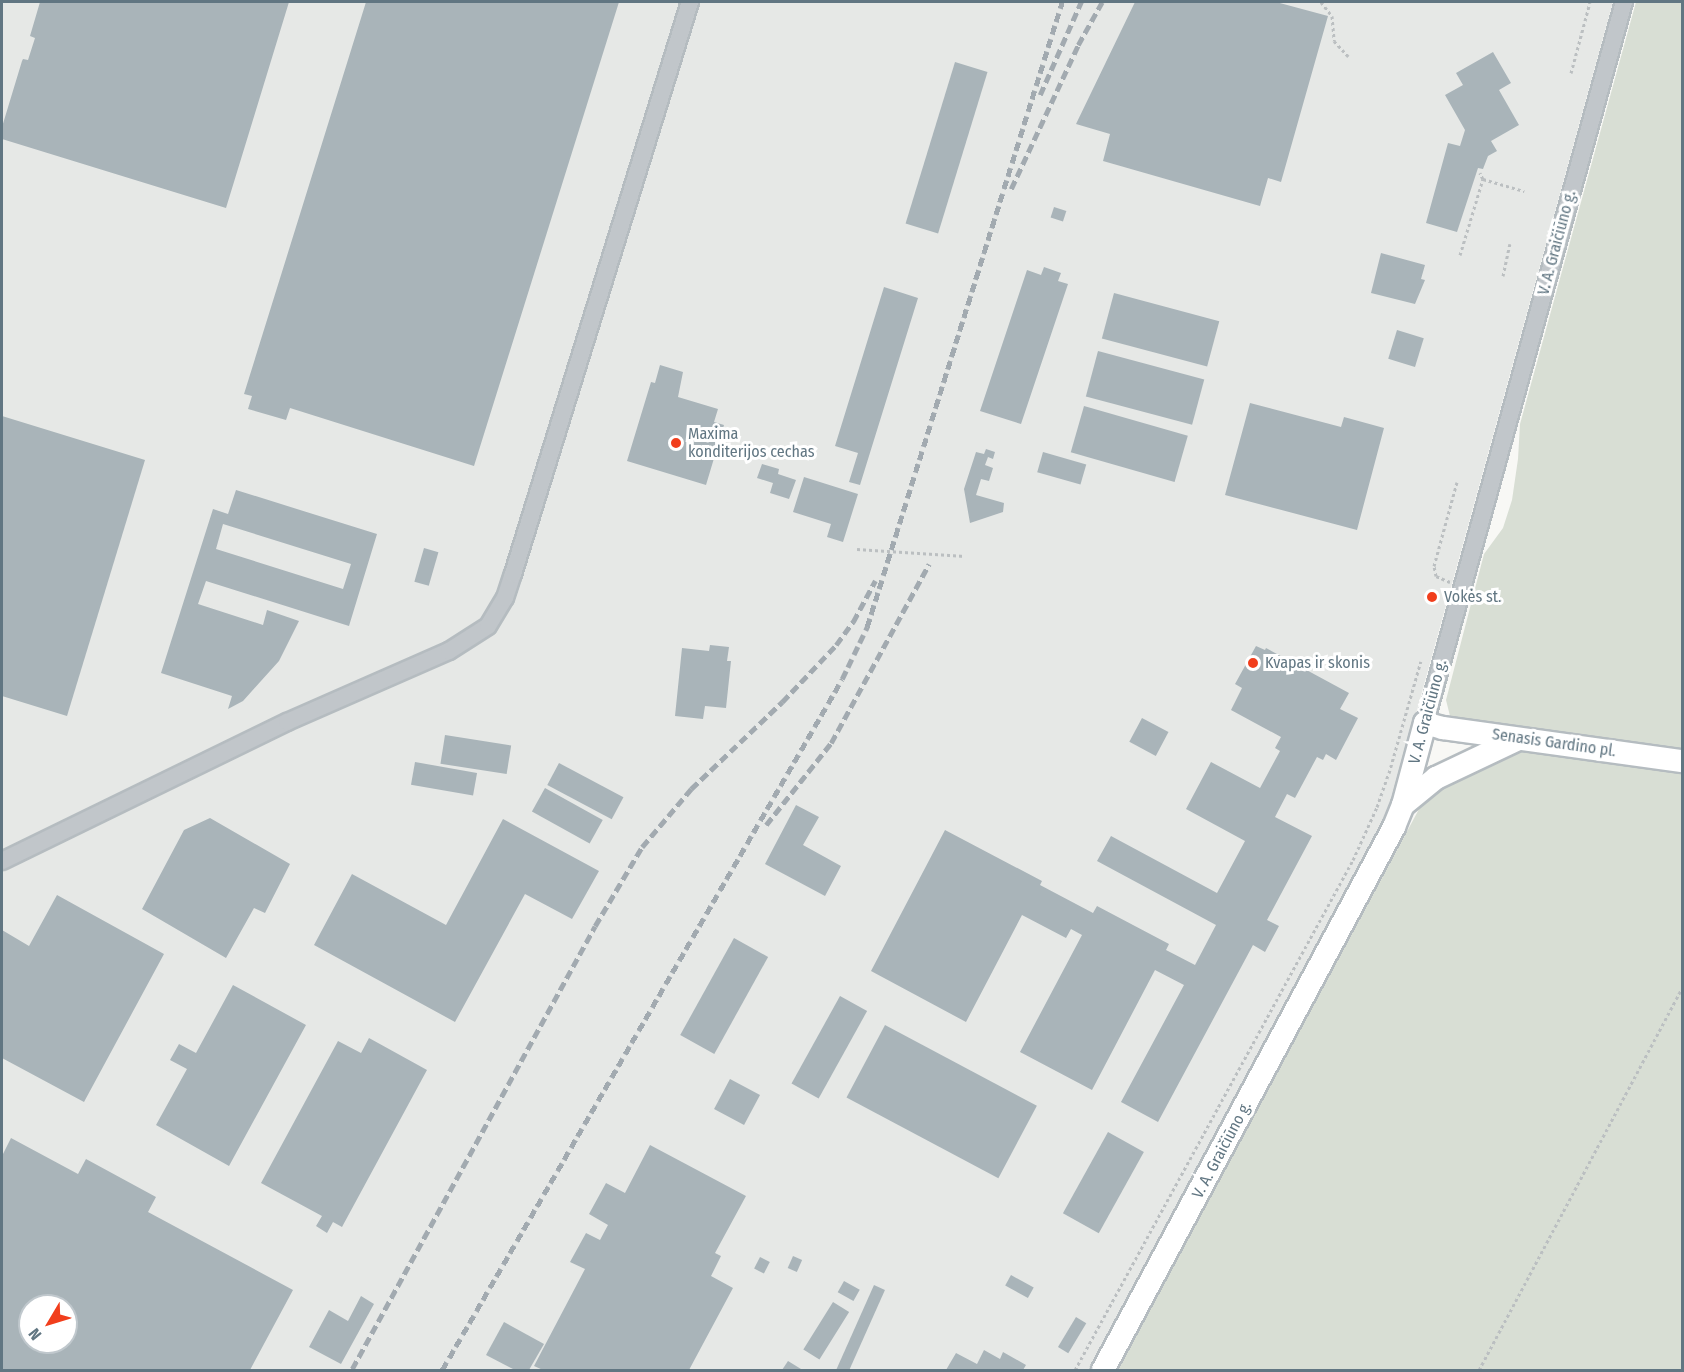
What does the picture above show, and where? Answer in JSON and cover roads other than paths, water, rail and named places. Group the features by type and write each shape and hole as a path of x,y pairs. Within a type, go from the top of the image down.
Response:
{"main road":[{"name":"Senasis Gardino pl.","path":"1425,723 1443,728 1683,761"},
{"name":"V. A. Graičiūno g.","path":"1103,1371 1385,844 1403,805 1425,723"},
{"path":"1403,805 1422,787 1436,778 1520,738"}],"street":[{"path":"2,861 287,722 456,648 488,626 505,598 513,574 690,2"},
{"name":"V. A. Graičiūno g.","path":"1425,723 1624,2"}],"railway":[{"path":"442,1370 842,679 867,627 1062,2"},
{"path":"1040,95 1081,2"},
{"path":"1011,189 1078,45 1102,2"},
{"path":"766,825 831,743 929,564"},
{"path":"352,1369 595,926 642,847 691,789 782,702 836,645 853,622 875,581"}],"place":[{"name":"Maxima konditerijos cechas","path":"676,443"},
{"name":"Vokės st.","path":"1432,597"},
{"name":"Kvapas ir skonis","path":"1253,663"}]}
